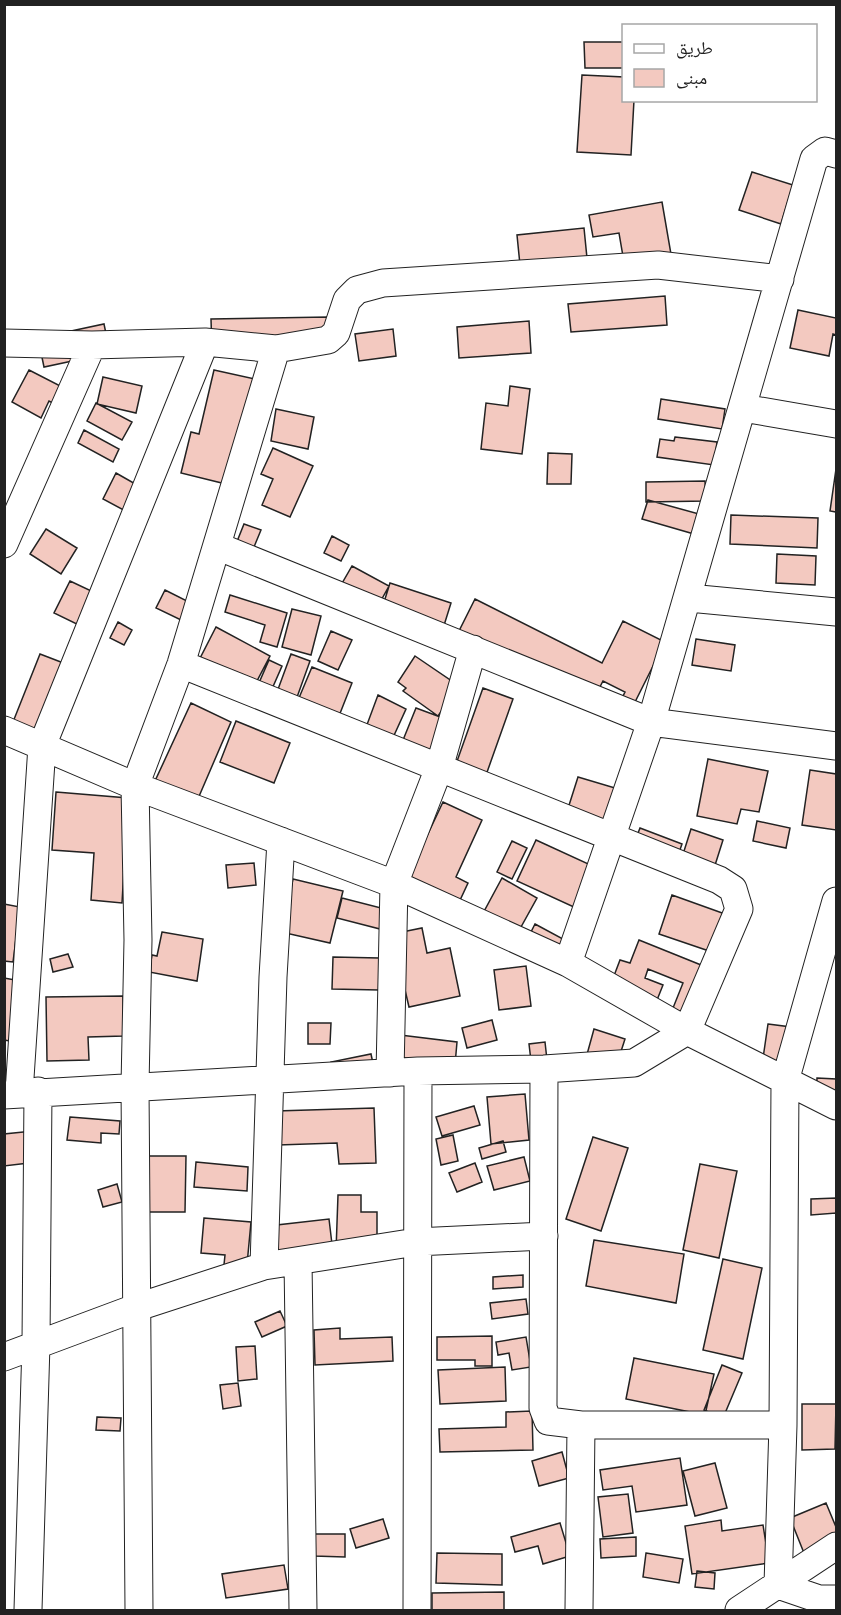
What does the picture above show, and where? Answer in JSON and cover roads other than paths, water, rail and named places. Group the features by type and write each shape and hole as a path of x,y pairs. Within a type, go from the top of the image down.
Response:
{"street":[{"path":"568,963 651,722 689,598 814,159 825,152 837,154"},
{"path":"4,343 92,345 204,342 276,349 328,340 336,333 347,300 357,290 382,283 658,265 780,279"},
{"path":"28,1611 36,1344 21,1093 42,746 204,342"},
{"path":"4,544 92,345"},
{"path":"139,1611 135,1086 138,940 135,786 181,664 276,349"},
{"path":"743,408 837,424"},
{"path":"218,546 651,722 837,746"},
{"path":"689,598 837,612"},
{"path":"390,1073 394,884 439,768 473,649"},
{"path":"21,1093 418,1071 544,1069 634,1063 687,1031 739,909 733,889 719,880 181,664"},
{"path":"4,730 135,786 394,884 568,963 687,1031 837,1106"},
{"path":"264,1266 281,841"},
{"path":"757,1601 783,1425 785,1081 837,901"},
{"path":"544,1069 543,1408 548,1421 581,1425 783,1425"},
{"path":"417,1611 418,1071"},
{"path":"4,1357 138,1307 264,1266 416,1242 544,1236"},
{"path":"298,1261 303,1611"},
{"path":"579,1611 581,1425"},
{"path":"757,1601 837,1546"},
{"path":"757,1601 837,1599"}]}
